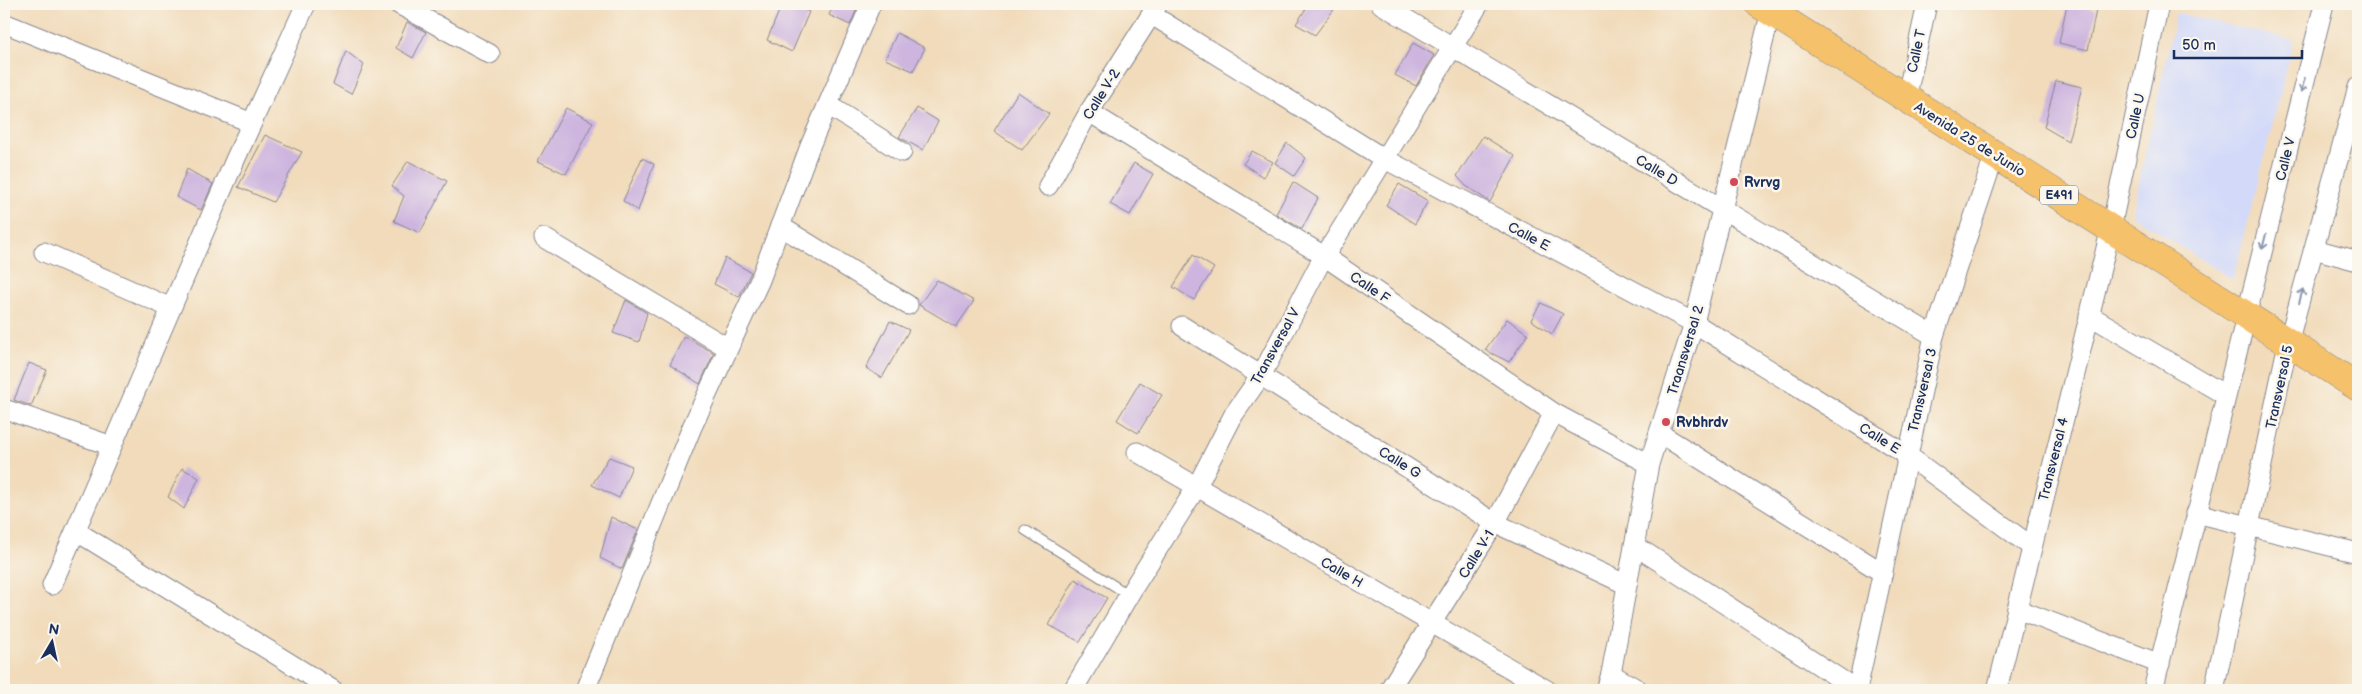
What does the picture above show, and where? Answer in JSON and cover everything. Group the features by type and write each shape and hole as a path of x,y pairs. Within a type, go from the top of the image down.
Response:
{"highway":[{"name":"Avenida 25 de Junio","path":"1765,8 2358,387"}],"street":[{"path":"52,585 171,308 306,4"},
{"path":"398,4 490,54"},
{"path":"585,690 692,427 760,280 828,105 871,4"},
{"name":"Calle D","path":"1380,4 1934,336"},
{"name":"Transversal V","path":"1074,690 1129,595 1196,488 1234,414 1262,374 1324,256 1479,4"},
{"name":"Calle T","path":"1906,99 1927,4"},
{"name":"Calle U","path":"2111,228 2159,4"},
{"name":"Calle V","path":"2246,314 2324,4"},
{"name":"Traansversal 2","path":"1608,682 1648,464 1694,323 1765,8"},
{"name":"Calle V-2","path":"1048,186 1089,112 1155,9"},
{"name":"Calle E","path":"1155,9 1383,158 1694,323 1907,455 2032,546"},
{"path":"4,23 252,123"},
{"name":"Transversal 5","path":"2214,690 2288,343 2358,87"},
{"path":"828,105 902,152"},
{"name":"Calle F","path":"1089,112 1324,256 1554,413 1648,464"},
{"name":"Transversal 3","path":"1857,690 1884,573 1907,455 1934,336 1995,154"},
{"path":"780,226 908,305"},
{"name":"Transversal 4","path":"1997,690 2111,228"},
{"path":"544,238 728,348"},
{"path":"2314,249 2358,261"},
{"path":"44,252 171,308"},
{"path":"2153,690 2246,314"},
{"path":"2089,315 2226,395"},
{"name":"Calle G","path":"1182,326 1262,374 1495,523 1625,584"},
{"path":"4,409 112,446"},
{"name":"Calle V-1","path":"1388,690 1433,624 1495,523 1554,413"},
{"path":"1659,433 1884,573"},
{"name":"Calle H","path":"1137,452 1196,488 1547,690"},
{"path":"2196,513 2249,524 2358,553"},
{"path":"76,531 333,690"},
{"path":"1634,545 1857,690"},
{"path":"2017,608 2160,664"},
{"path":"1608,682 1639,690"}],"lane":[{"path":"1024,530 1129,595"}],"shaded area":[{"path":"2176,13 2294,40 2233,280 2132,215"}],"building":[{"path":"782,4 793,4 809,12 792,52 767,40"},
{"path":"834,4 859,4 850,25 829,15"},
{"path":"1309,4 1338,4 1315,35 1296,24"},
{"path":"2067,4 2096,10 2088,50 2059,43"},
{"path":"407,22 426,32 413,58 396,48"},
{"path":"897,33 925,48 913,71 885,59"},
{"path":"1413,43 1434,55 1416,86 1395,75"},
{"path":"346,51 364,65 351,94 333,84"},
{"path":"2056,81 2082,87 2068,141 2044,127"},
{"path":"1018,92 1049,114 1022,150 994,131"},
{"path":"566,108 593,122 566,174 538,161"},
{"path":"917,108 938,121 923,150 899,137"},
{"path":"265,135 302,152 273,202 238,187"},
{"path":"1483,136 1515,156 1490,202 1466,186 1457,176"},
{"path":"1287,143 1306,158 1294,176 1275,163"},
{"path":"1252,151 1273,162 1263,177 1243,164"},
{"path":"642,158 654,164 638,211 623,201"},
{"path":"408,161 447,181 420,233 394,221 404,196 392,186"},
{"path":"1134,163 1153,174 1130,215 1110,204"},
{"path":"187,169 213,184 201,210 176,197"},
{"path":"1293,182 1318,198 1302,229 1276,214"},
{"path":"1399,184 1428,201 1415,224 1386,205"},
{"path":"1193,255 1214,268 1194,300 1173,287"},
{"path":"725,258 751,272 739,297 714,284"},
{"path":"937,280 974,301 956,327 919,305"},
{"path":"626,300 647,313 639,342 613,333"},
{"path":"1541,303 1563,314 1552,334 1531,320"},
{"path":"1507,319 1528,334 1509,362 1485,350"},
{"path":"890,321 909,330 882,378 866,368"},
{"path":"684,336 714,353 700,384 670,365"},
{"path":"29,363 47,370 31,406 14,400"},
{"path":"1140,382 1162,395 1138,433 1117,420"},
{"path":"609,457 632,466 619,498 592,485"},
{"path":"182,468 199,478 184,509 168,497"},
{"path":"611,517 638,530 622,569 600,558"},
{"path":"1075,579 1107,598 1080,642 1049,625"}],"place":[{"name":"Rvrvg","path":"1734,182"},
{"name":"Rvbhrdv","path":"1666,422"}]}
